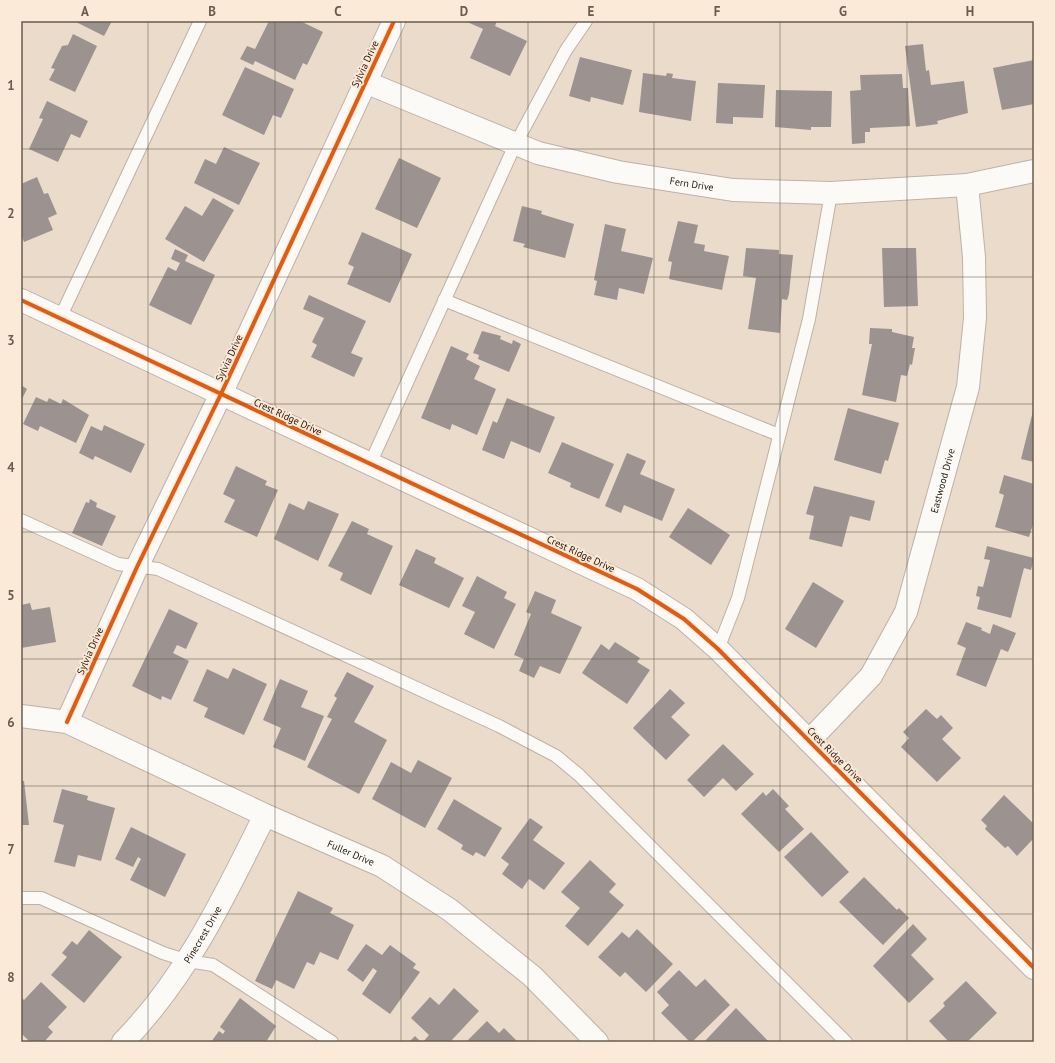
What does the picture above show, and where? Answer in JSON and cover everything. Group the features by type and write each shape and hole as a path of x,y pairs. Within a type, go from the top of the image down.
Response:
{"street":[{"name":"Sylvia Drive","path":"66,722 137,567 220,394 394,21"},
{"name":"Fern Drive","path":"365,82 538,153 626,173 733,190 831,193 967,185 1034,171"},
{"name":"Eastwood Drive","path":"809,741 871,676 906,612 968,387 975,318 974,257 967,185"},
{"name":"Crest Ridge Drive","path":"21,300 637,589 684,619 718,649 1034,968"},
{"path":"21,716 66,722"},
{"name":"Fuller Drive","path":"66,722 265,815 382,866 450,910 532,976 597,1042"},
{"name":"Pinecrest Drive","path":"123,1042 140,1025 188,961 210,924 265,815"}],"lane":[{"path":"60,318 200,21"},
{"path":"370,464 515,144 566,50 586,21"},
{"path":"718,649 738,598 809,319 831,193"},
{"path":"444,300 779,435"},
{"path":"21,520 118,564 158,569 492,723 556,756 579,775 846,1042"},
{"path":"21,898 41,898 163,953 188,961 213,965 332,1042"}],"building":[{"path":"74,21 112,21 104,36"},
{"path":"269,21 300,21 323,32 307,65 303,63 295,80 255,61 253,65 240,59 247,46 255,49"},
{"path":"465,21 497,21 495,26 527,41 510,76 470,58 483,29"},
{"path":"73,34 97,46 75,92 49,80 55,69 51,68 62,46 68,45"},
{"path":"923,44 926,71 929,70 931,85 964,81 968,113 937,121 938,124 916,127 905,46"},
{"path":"580,57 632,70 623,105 591,97 590,102 569,96"},
{"path":"1034,60 1034,104 1002,110 993,68"},
{"path":"245,67 294,89 281,118 273,115 264,135 222,115"},
{"path":"643,73 666,76 667,73 673,74 672,78 696,81 691,121 639,112"},
{"path":"902,74 903,88 908,88 910,126 870,128 870,132 865,132 865,143 852,144 850,91 861,90 860,75"},
{"path":"718,83 765,85 763,118 733,117 733,124 716,123"},
{"path":"776,90 832,91 831,127 811,127 811,130 775,127"},
{"path":"47,101 88,121 80,138 71,134 58,162 29,149 43,119 39,118"},
{"path":"224,147 260,163 239,205 194,183 205,159 216,164"},
{"path":"399,158 441,178 417,228 375,209"},
{"path":"37,177 44,194 48,193 57,214 48,218 53,230 24,242 21,234 21,184"},
{"path":"213,198 234,210 204,262 165,239 185,206 202,216"},
{"path":"522,206 542,211 541,214 574,224 565,258 523,247 525,244 513,241"},
{"path":"678,221 698,225 694,243 705,245 704,251 729,256 722,290 669,279 672,262 668,261"},
{"path":"605,224 626,229 621,251 653,258 644,294 619,288 617,300 594,295 597,281 594,280"},
{"path":"362,232 412,254 390,303 347,284 354,267 348,264"},
{"path":"746,248 779,250 779,254 793,255 789,294 787,300 782,299 780,333 748,329 756,278 743,276"},
{"path":"882,248 916,248 918,306 884,307"},
{"path":"175,249 188,255 185,261 215,275 191,325 149,305 168,267 176,271 180,263 171,259"},
{"path":"309,295 366,321 351,353 363,358 354,377 311,357 317,345 312,342 324,318 303,309"},
{"path":"870,328 892,329 892,332 914,337 912,348 915,348 912,365 910,364 907,376 901,375 896,402 862,395 872,344 869,344"},
{"path":"482,331 501,336 500,339 512,344 513,340 521,344 509,372 478,359 479,355 473,353"},
{"path":"451,346 469,354 466,359 480,366 474,379 496,389 477,435 452,424 450,430 421,418"},
{"path":"21,385 27,389 21,401"},
{"path":"36,397 47,402 49,398 61,404 63,399 89,415 76,443 40,426 38,431 23,424"},
{"path":"507,398 555,417 540,453 511,441 504,459 482,450 493,421 497,423"},
{"path":"1034,407 1034,462 1021,459"},
{"path":"848,408 899,423 888,461 885,460 881,474 834,460"},
{"path":"104,425 145,444 131,473 95,456 93,460 79,453 91,426 102,431"},
{"path":"562,442 614,464 599,499 570,487 571,483 548,473"},
{"path":"627,453 646,461 640,474 675,489 662,521 624,505 621,513 605,506"},
{"path":"236,466 267,481 265,485 278,490 257,537 224,522 235,500 223,494"},
{"path":"1004,475 1034,484 1034,521 1029,537 995,527 1004,495 999,493"},
{"path":"814,486 875,501 870,521 850,516 842,547 809,539 814,516 806,514"},
{"path":"90,499 97,503 96,507 116,516 102,546 72,533 86,502 89,503"},
{"path":"308,501 339,514 318,561 274,539 289,503 304,510"},
{"path":"688,508 730,535 711,565 669,537"},
{"path":"352,521 369,529 367,534 393,546 371,595 340,580 343,573 328,566"},
{"path":"987,546 1034,558 1031,570 1024,568 1011,618 977,609 980,597 976,596 978,586 983,587 990,560 984,559"},
{"path":"416,549 436,558 434,563 464,578 449,608 399,585"},
{"path":"477,576 507,592 504,598 516,604 494,649 464,634 475,612 462,606"},
{"path":"813,582 844,601 816,648 785,629"},
{"path":"535,591 556,600 551,613 582,627 560,674 540,666 534,678 519,671 524,659 514,655 531,614 526,612"},
{"path":"30,603 32,610 50,607 56,642 21,648 21,605"},
{"path":"169,609 198,623 186,649 177,645 173,653 189,661 171,700 162,696 161,700 132,686"},
{"path":"966,622 982,628 981,630 990,634 993,624 1016,633 1008,652 1001,649 986,687 956,675 966,648 957,644"},
{"path":"615,642 640,658 637,662 650,670 627,704 582,673 601,644 609,650"},
{"path":"233,668 267,684 244,735 204,717 208,708 193,701 207,669 228,679"},
{"path":"347,672 374,686 354,722 387,740 359,794 307,767 332,719 327,717 337,698 334,696"},
{"path":"280,679 308,691 301,707 324,716 305,761 273,747 281,728 263,720"},
{"path":"670,689 685,703 671,717 690,735 666,760 633,728"},
{"path":"926,709 937,719 941,715 953,728 942,739 961,758 937,782 901,747 909,738 903,732"},
{"path":"723,744 754,774 736,791 723,778 704,797 687,780"},
{"path":"418,760 452,778 425,828 372,799 391,762 411,773"},
{"path":"21,781 24,781 29,825 21,825"},
{"path":"62,789 88,796 87,800 115,808 101,861 78,855 75,867 54,862 64,825 53,822"},
{"path":"773,789 789,806 785,809 804,829 779,852 741,814 763,792 766,796"},
{"path":"1004,795 1034,824 1034,838 1017,856 1008,846 1005,848 985,829 987,826 981,820"},
{"path":"454,799 502,828 485,857 476,852 473,856 461,849 463,845 437,829"},
{"path":"530,818 543,827 533,840 565,863 544,890 529,879 522,889 502,874 509,864 501,858"},
{"path":"131,827 186,854 165,897 130,880 141,859 138,857 133,867 115,859"},
{"path":"811,832 849,872 822,897 784,857"},
{"path":"590,860 616,884 609,892 624,905 588,946 565,926 580,908 561,892"},
{"path":"864,877 897,910 899,908 909,918 883,945 839,902"},
{"path":"298,891 333,908 330,913 354,925 338,960 320,952 314,965 307,962 294,989 276,980 272,989 255,981"},
{"path":"913,924 927,939 911,955 934,979 909,1003 873,966"},
{"path":"637,929 673,964 646,992 625,972 620,977 598,957 622,932 629,938"},
{"path":"89,930 122,957 84,1003 51,975 67,957 62,953 72,941 77,945"},
{"path":"366,944 382,955 390,945 416,964 413,968 420,972 390,1014 362,994 377,971 373,968 363,982 347,970"},
{"path":"679,970 696,987 705,979 730,1005 692,1042 690,1042 661,1013 669,1005 657,992"},
{"path":"966,981 997,1013 967,1042 949,1042 929,1021 945,1006 943,1003"},
{"path":"41,982 67,1007 48,1027 53,1032 44,1042 30,1042 21,1033 21,997 24,1000"},
{"path":"454,988 479,1011 450,1042 423,1042 429,1035 411,1018 430,997 439,1005"},
{"path":"240,998 276,1026 266,1042 211,1042 219,1031 223,1034 225,1031 220,1027"},
{"path":"736,1008 769,1042 704,1042"},
{"path":"487,1021 499,1033 504,1028 518,1042 466,1042"},
{"path":"415,1036 421,1042 409,1042"}],"cycle path":[{"path":"67,722 137,567 221,394 394,21"},
{"path":"21,300 637,589 684,619 718,649 1034,968"}]}
